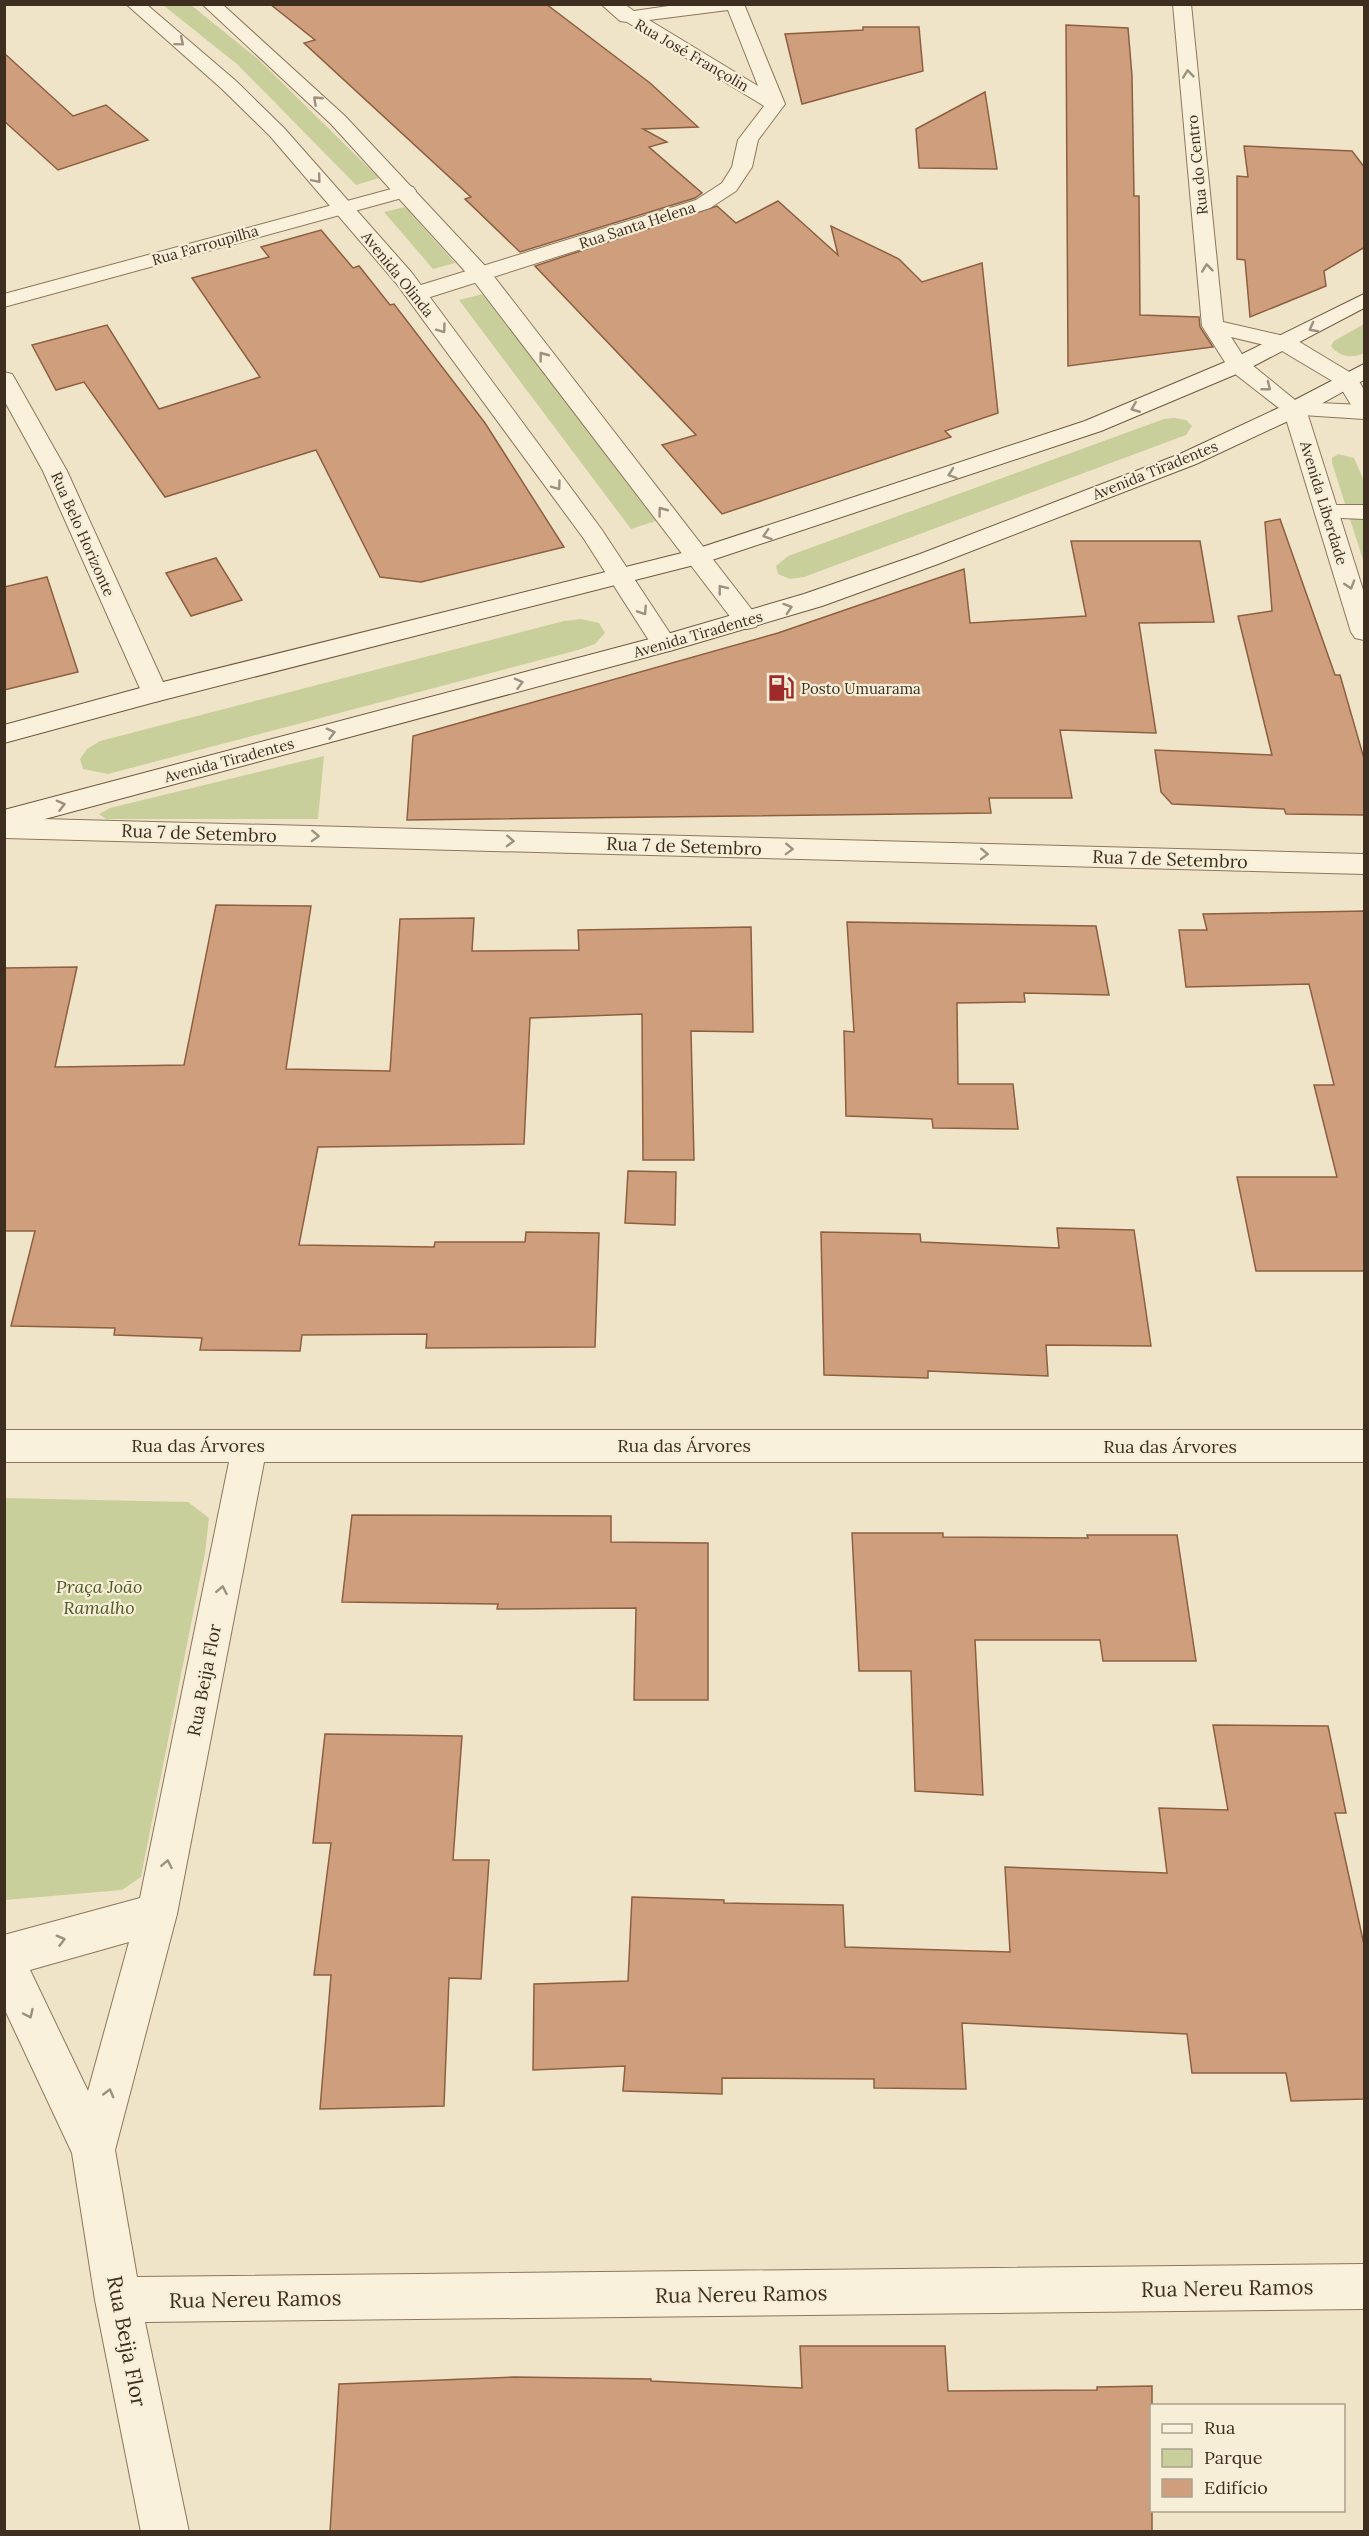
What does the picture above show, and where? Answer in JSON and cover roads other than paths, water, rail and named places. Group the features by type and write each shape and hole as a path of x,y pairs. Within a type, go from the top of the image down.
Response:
{"street":[{"name":"Avenida Olinda","path":"135,4 229,85 277,132 416,294 593,535 664,644"},
{"path":"211,4 338,120 406,191 481,275 747,621"},
{"name":"Rua José Françolin","path":"610,4 627,17 775,104"},
{"path":"627,17 729,4"},
{"path":"735,4 775,104"},
{"path":"1174,4 1182,5"},
{"name":"Rua do Centro","path":"1182,5 1213,326 1238,365 1295,409"},
{"name":"Rua Santa Helena","path":"416,294 703,204 729,187 742,167 748,140 775,104"},
{"name":"Rua Farroupilha","path":"4,301 406,191"},
{"path":"4,734 155,693 621,578 697,557 1093,426 1238,365 1285,343 1365,300"},
{"path":"1213,326 1285,343 1356,376 1365,410 1295,409"},
{"name":"Avenida Tiradentes","path":"4,820 747,621 908,567 1188,459 1295,409 1356,376"},
{"name":"Rua Belo Horizonte","path":"4,379 55,471 155,693"},
{"name":"Avenida Liberdade","path":"1295,409 1365,632"},
{"path":"1327,512 1365,512"},
{"name":"Rua 7 de Setembro","path":"4,828 1365,864"},
{"name":"Rua Beija Flor","path":"93,2150 157,1914 250,1445"},
{"name":"Rua das Árvores","path":"4,1446 1365,1446"},
{"path":"4,1956 157,1914"},
{"name":"Rua Beija Flor","path":"4,1961 93,2150 118,2300 165,2532"},
{"name":"Rua Nereu Ramos","path":"118,2300 1365,2287"}],"place":[{"name":"Posto Umuarama","path":"781,688"}],"park label":[{"name":"Praça João Ramalho","path":"99,1596"}]}
